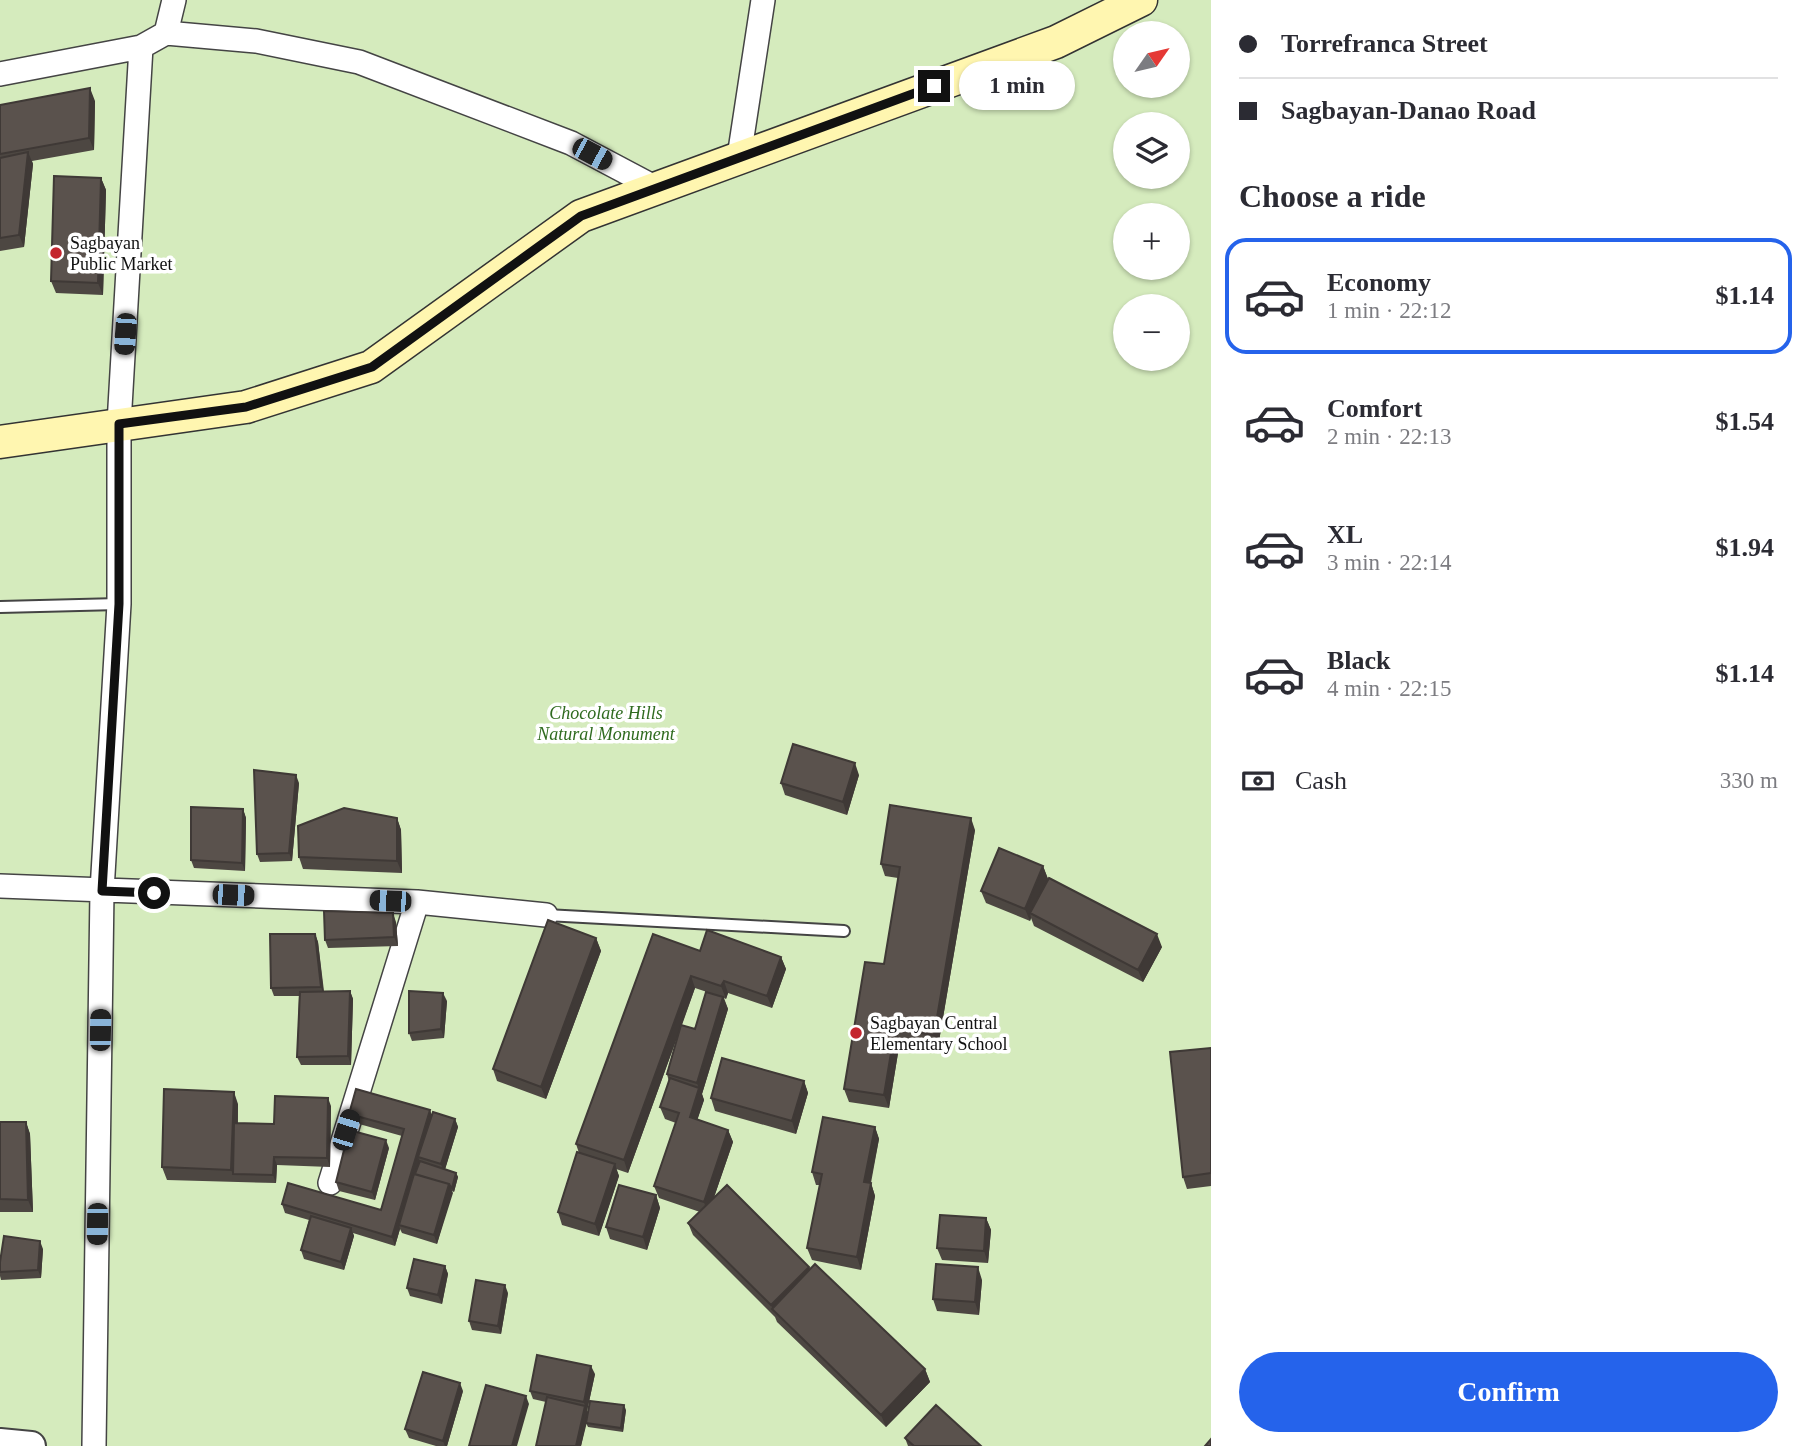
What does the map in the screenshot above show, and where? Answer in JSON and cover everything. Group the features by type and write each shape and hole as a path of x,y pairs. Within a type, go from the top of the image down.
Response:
{"main road":[{"path":"0,442 246,407 372,367 581,216 1056,42 1141,0"}],"street":[{"path":"166,33 174,0"},
{"path":"739,157 764,0"},
{"path":"0,74 141,47 166,33 256,41 359,62 571,143 656,188"},
{"path":"94,1446 102,891 119,604 119,424 141,47"},
{"path":"0,886 417,902 546,915"},
{"path":"330,1183 417,902"},
{"path":"0,1443 31,1446"}],"lane":[{"path":"0,607 119,604"},
{"path":"546,915 844,931"}],"green space":[{"name":"Chocolate Hills Natural Monument","path":"0,0 1211,0 1211,1446 0,1446"}],"building":[{"path":"90,88 89,138 0,154 0,105"},
{"path":"28,152 19,235 0,238 0,158"},
{"path":"54,176 101,178 98,283 51,281"},
{"path":"793,744 855,763 843,802 781,783"},
{"path":"254,770 296,775 289,853 257,854"},
{"path":"890,805 971,818 934,1035 895,1029 884,1095 844,1089 865,962 884,964 900,867 881,864"},
{"path":"191,807 243,809 242,863 191,860"},
{"path":"344,808 397,818 397,861 299,857 298,826"},
{"path":"999,848 1043,866 1025,909 981,891"},
{"path":"1049,878 1157,934 1138,970 1030,913"},
{"path":"324,911 393,913 394,937 325,940"},
{"path":"548,920 596,938 541,1087 493,1069"},
{"path":"707,930 781,957 767,996 724,981 721,986 691,976 624,1160 576,1144 653,934 700,951"},
{"path":"270,934 315,934 321,987 271,988"},
{"path":"350,991 348,1056 297,1057 300,992"},
{"path":"409,991 443,993 441,1029 409,1033"},
{"path":"706,992 723,997 697,1083 667,1074 681,1025 695,1029"},
{"path":"1211,1048 1211,1173 1183,1177 1170,1052"},
{"path":"722,1058 804,1081 792,1121 711,1098"},
{"path":"670,1078 699,1088 690,1117 728,1130 704,1202 654,1186 679,1113 660,1107"},
{"path":"164,1089 234,1092 231,1170 162,1167"},
{"path":"356,1089 430,1110 392,1237 282,1204 288,1183 381,1210 404,1129 349,1114"},
{"path":"275,1096 328,1098 327,1158 274,1157 273,1175 233,1174 234,1123 274,1124"},
{"path":"433,1112 455,1119 441,1164 418,1157"},
{"path":"823,1117 875,1127 864,1182 871,1183 857,1257 807,1248 822,1174 812,1172"},
{"path":"0,1122 26,1122 28,1200 0,1199"},
{"path":"349,1130 386,1140 372,1192 336,1182"},
{"path":"577,1152 615,1164 595,1224 558,1212"},
{"path":"420,1161 456,1173 452,1188 449,1184 415,1174"},
{"path":"414,1174 449,1184 434,1235 399,1225"},
{"path":"619,1185 656,1195 643,1237 606,1227"},
{"path":"727,1185 809,1267 771,1305 688,1223"},
{"path":"940,1215 986,1218 984,1251 937,1248"},
{"path":"311,1216 351,1228 341,1262 301,1250"},
{"path":"4,1236 40,1241 38,1270 0,1272"},
{"path":"414,1259 445,1266 438,1295 407,1288"},
{"path":"815,1264 925,1369 881,1415 772,1309"},
{"path":"936,1264 978,1267 975,1302 933,1299"},
{"path":"476,1280 505,1285 498,1326 469,1321"},
{"path":"537,1355 591,1366 584,1402 530,1391"},
{"path":"423,1372 460,1383 443,1441 405,1429"},
{"path":"486,1385 526,1396 512,1446 469,1446"},
{"path":"547,1397 585,1406 576,1446 536,1446"},
{"path":"590,1401 624,1405 621,1428 586,1423"},
{"path":"936,1405 981,1446 914,1446 905,1438"}],"place":[{"name":"Sagbayan Public Market","path":"56,253"},
{"name":"Sagbayan Central Elementary School","path":"856,1033"}],"route":[{"path":"154,893 102,891 119,604 119,424 246,407 372,367 581,216 934,86"}]}
